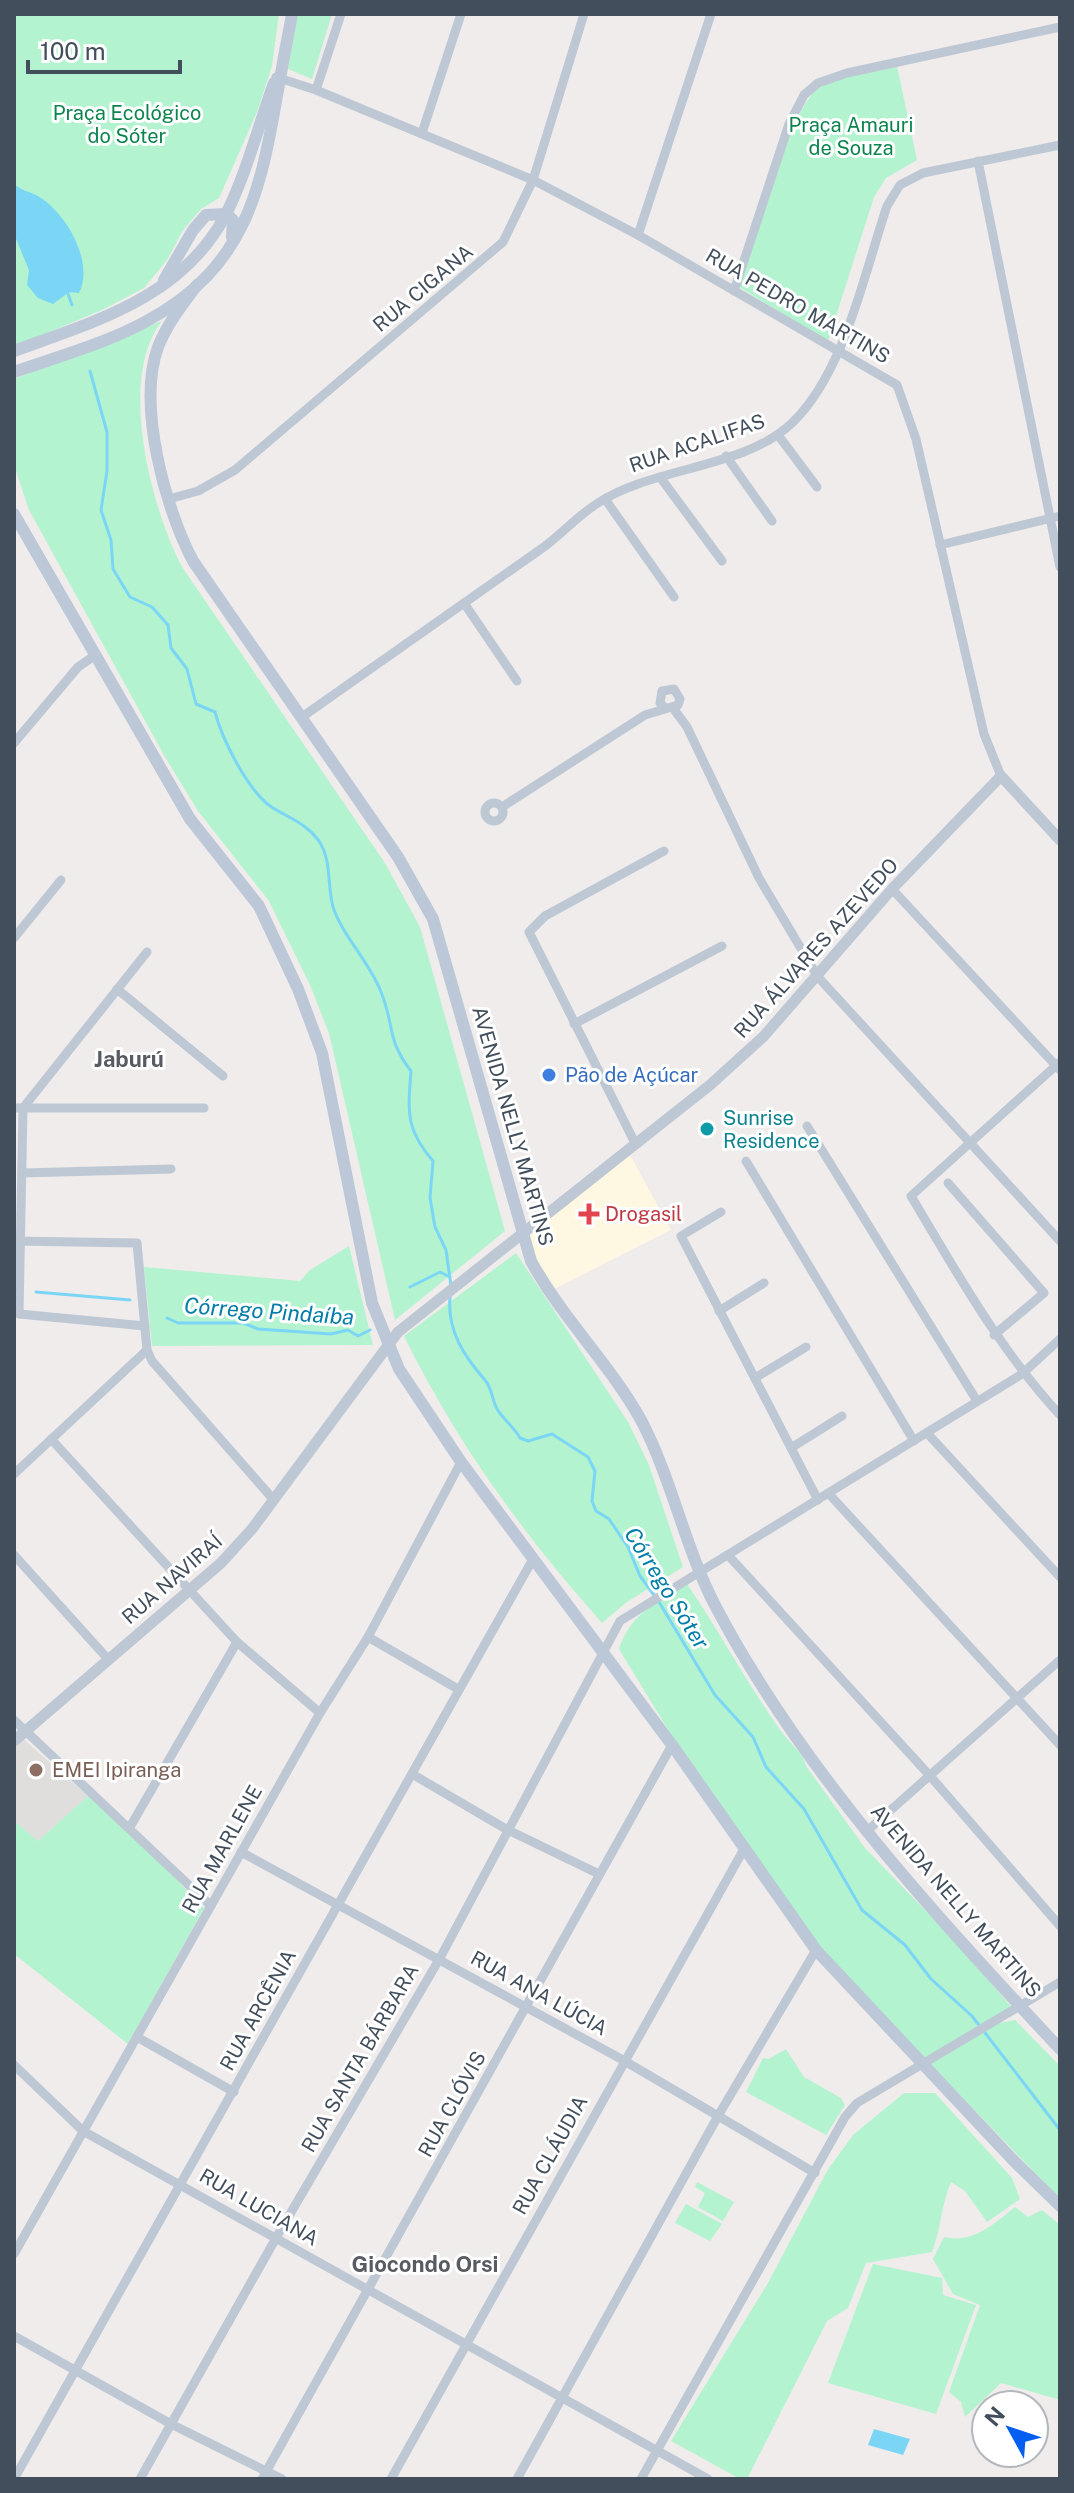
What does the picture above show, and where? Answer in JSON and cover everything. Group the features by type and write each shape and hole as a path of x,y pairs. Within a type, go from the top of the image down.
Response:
{"main road":[{"path":"14,372 144,323 197,285 218,264 250,215 263,174 292,14"},
{"path":"14,351 107,317 148,297 194,261 226,214 279,75"},
{"path":"148,297 174,266 193,230 206,215 226,214 233,220 234,231 218,264"},
{"name":"AVENIDA NELLY MARTINS","path":"197,285 167,327 152,373 152,417 174,519 193,561 412,878 433,919 520,1232 546,1288 639,1417 660,1459 697,1571 775,1707 866,1832 1060,2049"},
{"path":"14,514 190,819 259,906 298,989 322,1053 372,1303 399,1369 461,1462 672,1745 816,1950 1060,2206"}],"street":[{"path":"316,90 341,14"},
{"path":"422,133 461,14"},
{"name":"RUA CIGANA","path":"169,499 198,491 235,470 492,253 513,225 533,180 584,14"},
{"path":"638,235 711,14"},
{"path":"734,291 789,124 804,95 818,83 847,73 1060,27"},
{"name":"RUA PEDRO MARTINS","path":"279,75 533,180 638,235 897,385 904,398 984,734 1001,776 1060,840"},
{"name":"RUA ACALIFAS","path":"302,717 605,499 778,435 810,400 838,352 887,206 900,185 923,173 1060,145"},
{"path":"978,161 1060,567"},
{"path":"778,435 817,487"},
{"path":"726,456 772,521"},
{"path":"660,477 722,561"},
{"path":"605,499 674,597"},
{"path":"940,545 1060,516"},
{"path":"464,603 517,681"},
{"path":"14,743 78,667 94,656"},
{"path":"502,807 645,715 669,708 687,727 759,878 818,977 1060,1241"},
{"name":"RUA ÁLVARES AZEVEDO","path":"388,1345 432,1302 721,1075 764,1036 892,889 1001,776"},
{"path":"635,1143 529,932 533,924 664,851"},
{"path":"14,938 61,880"},
{"path":"892,889 1059,1066 911,1196 994,1335 1022,1374 1060,1415"},
{"path":"574,1024 722,946"},
{"path":"145,1326 16,1317 22,1173 19,1108 147,952"},
{"path":"117,989 223,1076"},
{"path":"19,1108 204,1108"},
{"path":"807,1126 977,1401"},
{"path":"746,1161 914,1441"},
{"path":"22,1173 171,1169"},
{"path":"948,1183 1044,1293 994,1335"},
{"path":"721,1212 681,1236 818,1500"},
{"path":"18,1241 137,1243 147,1350 152,1361 273,1499"},
{"path":"719,1311 764,1283"},
{"name":"RUA SANTA BÁRBARA","path":"140,2479 276,2238 440,1958 601,1651 620,1621 1022,1374 1060,1339"},
{"name":"RUA NAVIRAÍ","path":"14,1741 221,1563 388,1345"},
{"path":"755,1378 806,1347"},
{"path":"14,1474 147,1350"},
{"path":"791,1448 842,1416"},
{"path":"927,1433 1060,1577"},
{"path":"51,1439 237,1642 320,1713"},
{"name":"RUA MARLENE","path":"14,2254 320,1713 368,1637 461,1462"},
{"path":"829,1494 1060,1745"},
{"path":"14,1555 107,1658"},
{"path":"728,1555 931,1777 1060,1926"},
{"name":"RUA ARCÊNIA","path":"14,2479 533,1559"},
{"path":"368,1637 458,1689"},
{"path":"130,1827 237,1642"},
{"path":"866,1832 1060,1660"},
{"path":"14,1720 211,1906"},
{"name":"RUA CLÓVIS","path":"264,2474 672,1745"},
{"path":"412,1774 506,1829 599,1874"},
{"name":"RUA CLÁUDIA","path":"391,2479 623,2060 744,1849"},
{"name":"RUA ANA LÚCIA","path":"241,1852 623,2060 815,2173"},
{"path":"517,2479 718,2116 816,1950"},
{"path":"641,2479 857,2103 923,2060 1021,2007 1060,1982"},
{"path":"137,2037 234,2092"},
{"name":"RUA LUCIANA","path":"14,2065 83,2131 708,2479"},
{"path":"14,2336 264,2474 282,2479"}],"shaded area":[{"path":"627,1149 671,1230 548,1292 520,1232"},
{"name":"EMEI Ipiranga","path":"22,1738 88,1796 38,1841 14,1821 14,1745"}],"green space":[{"name":"Praça Ecológico do Sóter","path":"14,14 279,14 272,66 257,112 219,198 201,209 183,230 167,260 144,288 104,309 14,347"},
{"path":"297,14 332,14 312,79 288,69"},
{"name":"Praça Amauri de Souza","path":"897,66 917,160 886,178 874,197 828,341 739,287 784,149 807,100 819,88 837,80"},
{"path":"162,321 149,346 142,375 140,408 150,478 170,542 182,567 385,863 420,927 505,1231 395,1320 329,1033 310,985 269,901 198,811 165,757 29,510 14,465 14,379"},
{"path":"349,1246 373,1345 152,1346 144,1267 300,1281 310,1270"},
{"path":"516,1253 628,1422 649,1465 683,1567 627,1602 602,1623 545,1556 493,1486 446,1413 404,1336"},
{"path":"687,1584 769,1713 865,1848 948,1934 1015,2011 999,2023 1015,2020 1060,2066 1060,2199 820,1949 675,1741 619,1649 637,1618"},
{"path":"88,1796 127,1829 204,1908 128,2044 14,1954 14,1821 38,1841"},
{"path":"786,2049 804,2077 841,2098 845,2105 826,2135 746,2092 763,2058 769,2059"},
{"path":"904,2093 935,2093 1012,2178 1020,2199 987,2222 965,2191 951,2182 932,2252 866,2263 848,2308 827,2321 747,2479 740,2479 671,2441 768,2283 827,2171 853,2135"},
{"path":"697,2182 734,2202 723,2221 698,2207 705,2193 695,2187"},
{"path":"686,2204 722,2224 710,2241 675,2223"},
{"path":"1015,2207 1028,2217 1042,2210 1060,2225 1060,2400 1050,2397 1050,2389 1022,2389 1001,2383 995,2389 970,2389 970,2412 965,2417 961,2402 949,2392 980,2305 953,2294 933,2259 944,2237 964,2238 990,2226"},
{"path":"873,2264 942,2278 943,2295 976,2305 936,2414 828,2383"}],"water":[{"path":"14,184 47,202 67,224 80,252 83,267 79,293 69,292 53,304 38,298 27,285 29,270 14,234"},
{"path":"874,2429 910,2439 903,2455 868,2445"}],"waterway":[{"name":"Córrego Sóter","path":"67,291 72,305"},
{"name":"Córrego Sóter","path":"90,371 107,432 107,471 101,510 111,540 113,569 130,597 152,607 168,625 171,648 187,669 196,704 215,712 223,736 244,776 261,798 308,829 323,849 337,918 376,981 394,1041 411,1071 410,1119 417,1139 433,1161 430,1198 435,1227 446,1250 451,1286"},
{"name":"Córrego Pindaíba","path":"410,1287 440,1272 450,1277"},
{"name":"Córrego Pindaíba","path":"36,1292 130,1300"},
{"name":"Córrego Sóter","path":"450,1297 451,1321 458,1342 487,1383 499,1413 520,1438 528,1441 552,1434 588,1457 595,1471 592,1501 596,1511 609,1519 654,1595"},
{"name":"Córrego Pindaíba","path":"167,1318 178,1323 243,1323 258,1329 331,1334 348,1330 358,1336 370,1330"},
{"name":"Córrego Sóter","path":"659,1602 715,1695 753,1737 766,1767 804,1809 862,1910 905,1945 931,1979 972,2016 1060,2130"}],"place":[{"name":"Pão de Açúcar","path":"549,1075"},
{"name":"Sunrise Residence","path":"707,1129"},
{"name":"Drogasil","path":"589,1214"},
{"name":"EMEI Ipiranga","path":"36,1770"}],"district":[{"name":"Jaburú","path":"129,1059"},
{"name":"Giocondo Orsi","path":"425,2264"}]}
